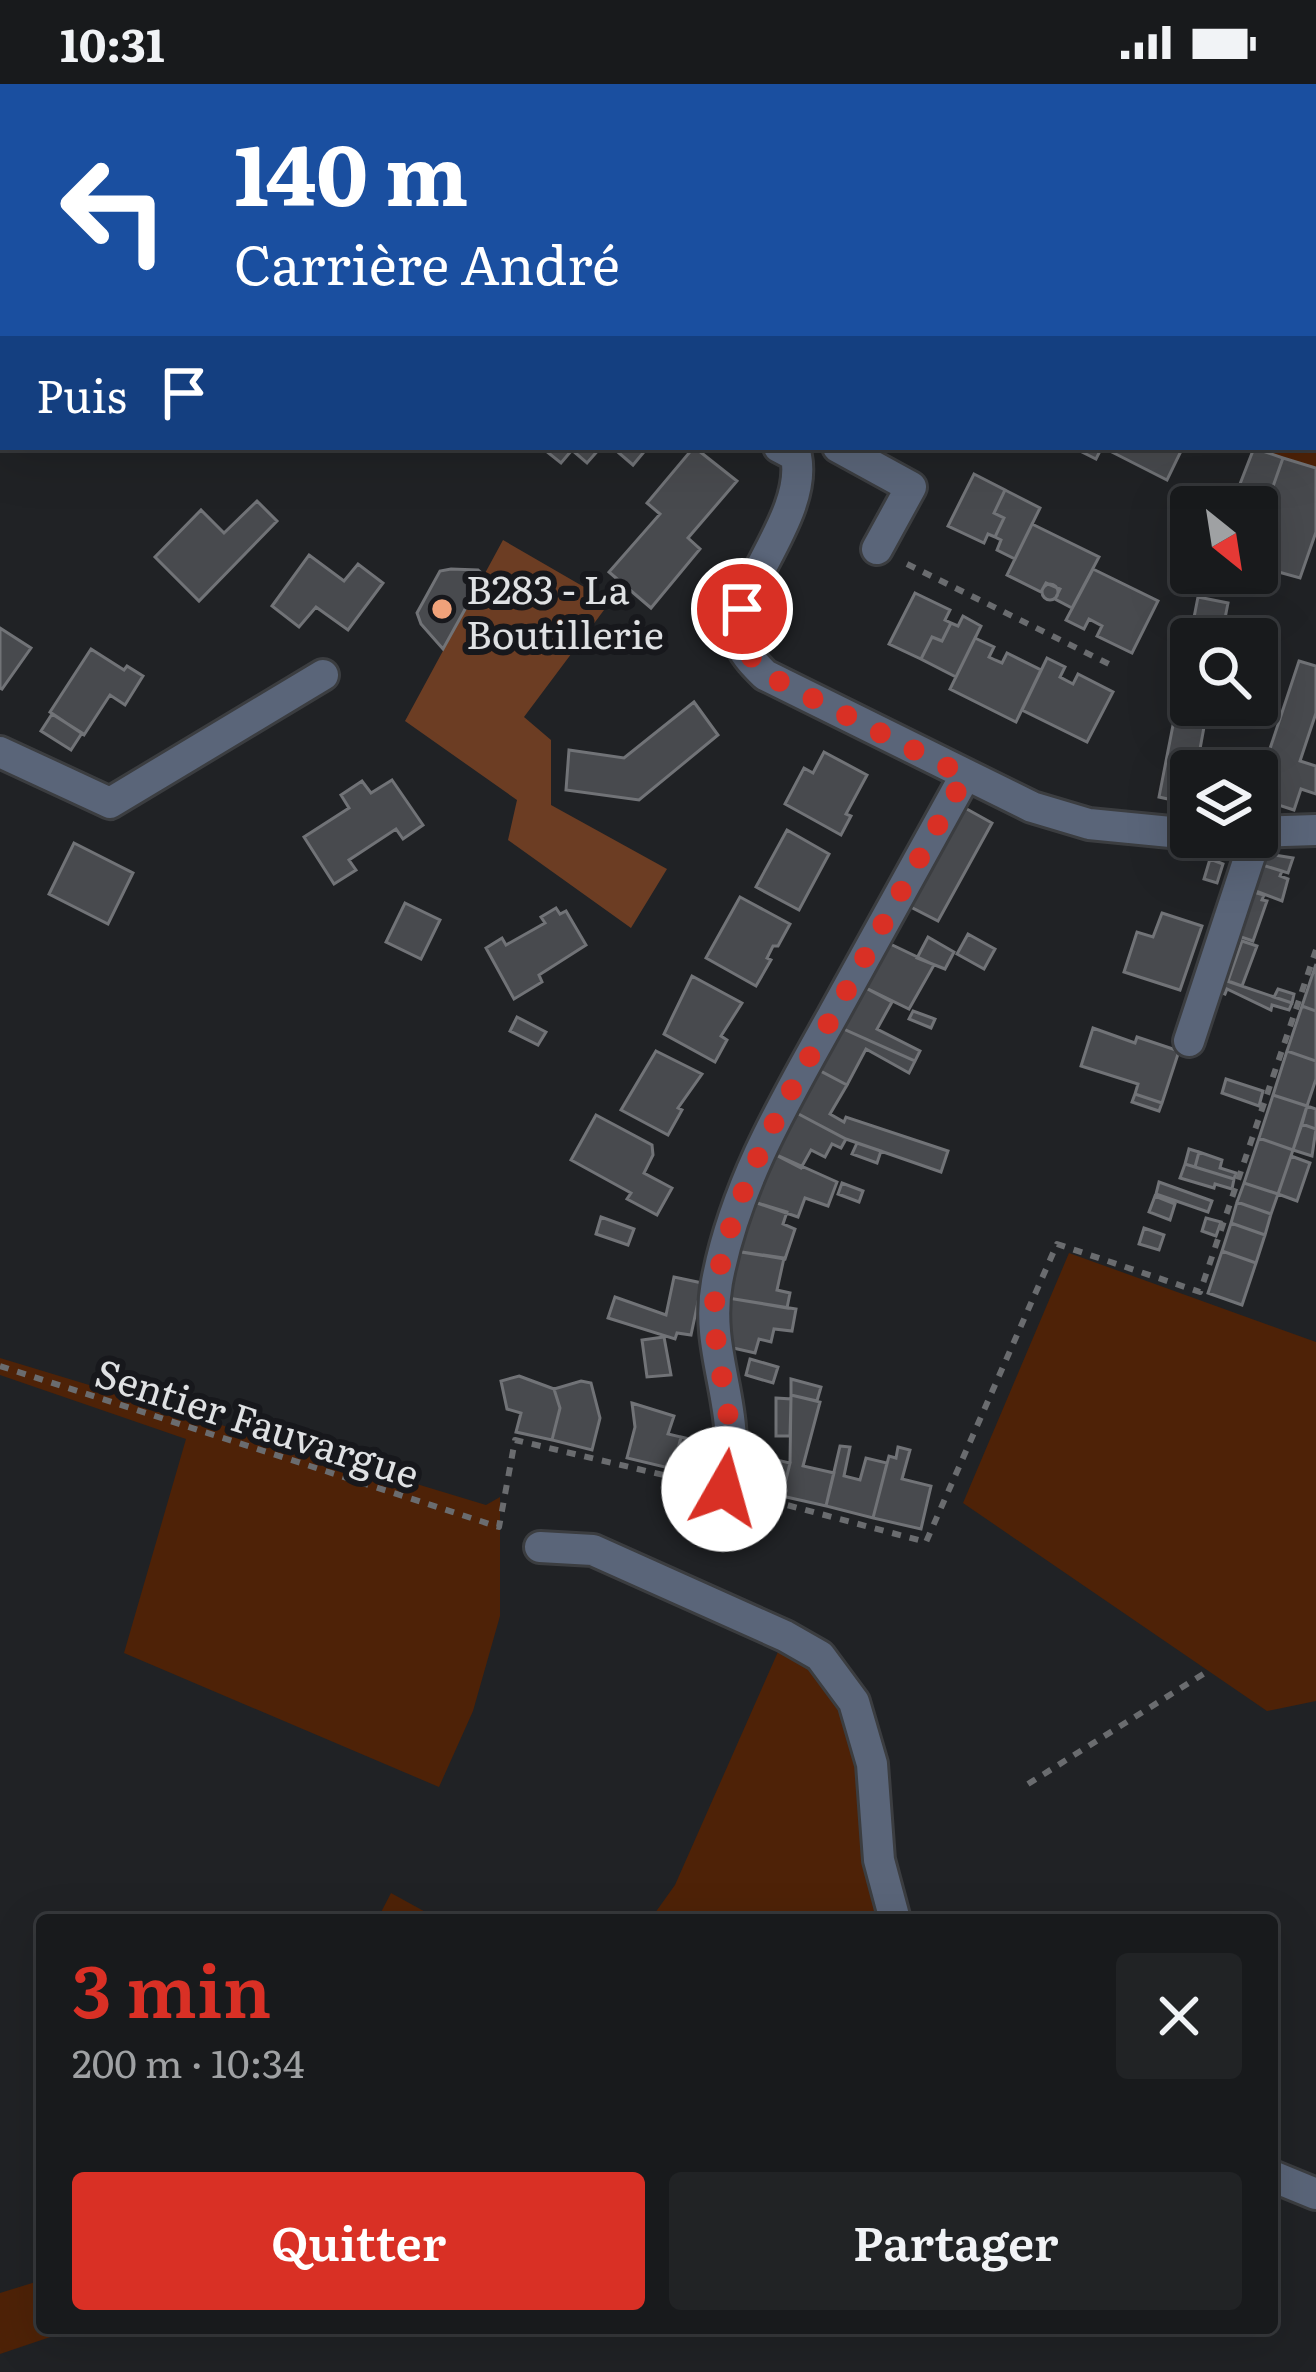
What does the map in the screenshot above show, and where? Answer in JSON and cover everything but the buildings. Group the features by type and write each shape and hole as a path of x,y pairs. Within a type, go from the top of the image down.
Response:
{"street":[{"path":"840,450 911,487 877,549"},
{"path":"787,452 800,475 796,497 742,609 738,631 741,644 765,674 1032,807 1120,829 1170,833"},
{"path":"0,752 110,803 322,675"},
{"path":"724,1489 733,1450 712,1332 716,1285 730,1230 766,1137 965,776"},
{"path":"1278,832 1316,830"},
{"path":"1189,1041 1249,858"},
{"path":"540,1547 593,1550 820,1656 854,1702 872,1764 879,1859 893,1914"},
{"path":"1278,2178 1316,2194"}],"path":[{"path":"877,549 1112,666"},
{"path":"724,1489 926,1542 1057,1244 1200,1292 1316,950"},
{"name":"Sentier Fauvargue","path":"0,1366 499,1526 515,1440 724,1489"},
{"path":"1028,1784 1208,1671"}],"shaded area":[{"path":"1260,450 1316,450 1316,468"},
{"path":"503,540 610,602 524,717 551,740 551,805 667,869 631,928 508,840 517,800 405,721"},
{"path":"1069,1253 1316,1342 1316,1701 1267,1711 963,1503"},
{"path":"0,1358 486,1505 500,1497 500,1616 473,1711 439,1787 124,1653 186,1439 0,1375"},
{"path":"785,1636 854,1702 894,1914 654,1914 675,1885"},
{"path":"391,1893 429,1914 380,1914"},
{"path":"36,2282 36,2334 59,2334 0,2354 0,2293"}],"place":[{"name":"B283 - La Boutillerie","path":"442,609"}],"route":[{"path":"724,1489 733,1450 712,1332 716,1285 730,1230 760,1148 965,776 765,674 741,644 742,609"}]}
